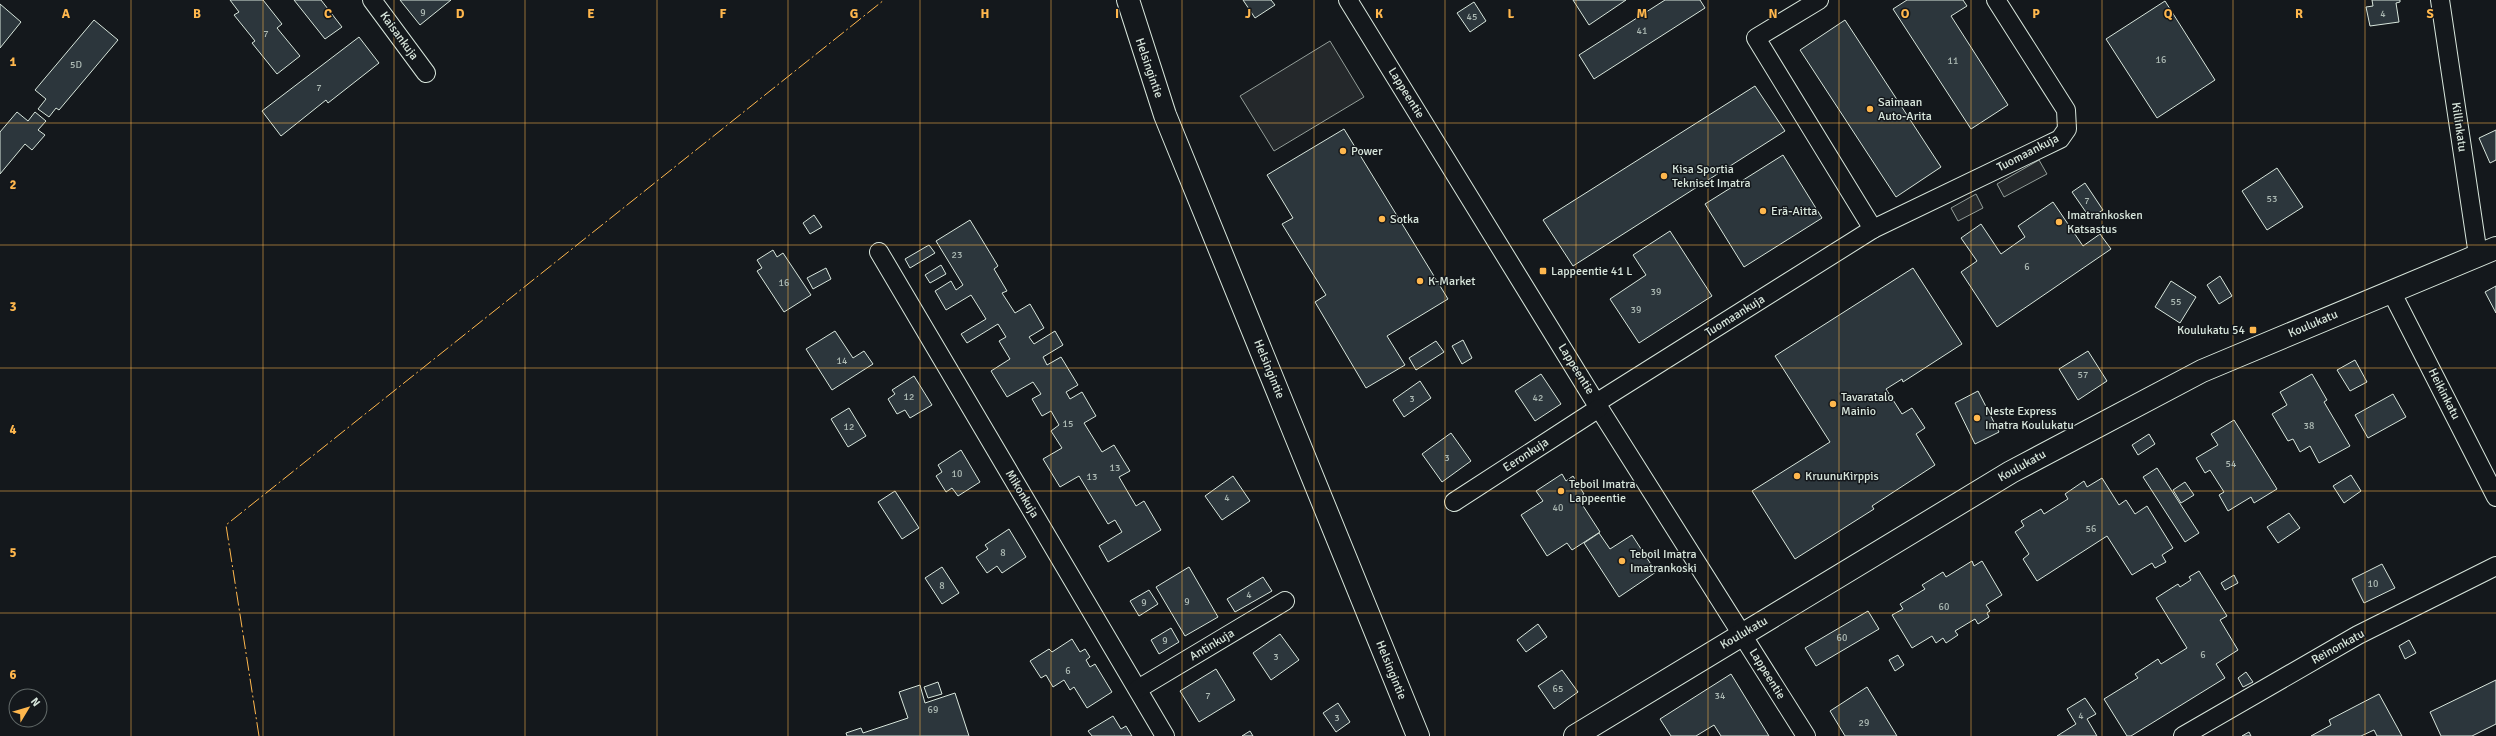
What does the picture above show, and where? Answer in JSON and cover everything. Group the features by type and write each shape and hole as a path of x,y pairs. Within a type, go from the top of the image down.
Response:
{"street":[{"name":"Kaisankuja","path":"372,0 426,73"},
{"name":"Helsingintie","path":"1128,0 1165,115 1418,736"},
{"path":"1819,0 1756,38 1873,229"},
{"name":"Tuomaankuja","path":"1598,405 1873,229 2060,139 2067,129 2066,110 1996,0"},
{"name":"Killinkatu","path":"2440,0 2487,251"},
{"name":"Lappeentie","path":"1353,1 1598,405 1806,736"},
{"name":"Koulukatu","path":"1575,736 2011,472 2086,432 2202,371 2487,251"},
{"name":"Mikonkuja","path":"879,252 1165,736"},
{"name":"Heikinkatu","path":"2391,291 2496,497"},
{"name":"Eeronkuja","path":"1454,502 1598,405"},
{"name":"Reinonkatu","path":"2183,736 2358,635 2496,566"},
{"name":"Antinkuja","path":"1138,689 1285,601"}],"shaded area":[{"path":"1330,41 1364,97 1274,151 1240,96"},
{"path":"2039,160 2047,174 2004,197 1997,184"},
{"path":"1976,194 1983,208 1958,221 1951,208"}],"building":[{"path":"230,0 263,0 282,24 277,28 300,56 277,74 252,43 255,41 234,15 239,12"},
{"path":"294,0 321,0 342,27 325,39"},
{"path":"400,0 451,0 420,25"},
{"path":"1243,0 1271,0 1275,5 1255,18"},
{"path":"1573,0 1626,0 1589,25"},
{"path":"1665,0 1700,0 1705,8 1594,79 1579,55"},
{"path":"1907,0 1963,0 1967,6 1951,16 2008,105 1971,129 1893,9"},
{"path":"2372,0 2400,0 2400,2 2396,3 2399,22 2370,26 2366,7 2373,6"},
{"path":"2165,1 2215,80 2157,118 2106,39"},
{"path":"1474,2 1486,21 1470,32 1457,13"},
{"path":"0,4 21,22 0,48"},
{"path":"94,20 118,40 59,110 56,108 49,117 38,109 46,99 35,90"},
{"name":"Saimaan Auto-Arita","path":"1845,20 1941,167 1896,197 1800,50"},
{"path":"359,37 379,63 328,103 326,100 281,136 262,111"},
{"name":"Kisa Sportia Tekniset Imatra","path":"1755,86 1785,131 1573,266 1543,220"},
{"path":"17,112 28,121 35,112 46,121 38,130 45,135 32,150 25,144 0,174 0,132"},
{"path":"1344,129 1448,299 1387,336 1405,365 1366,388 1315,302 1326,295 1282,224 1293,218 1267,175"},
{"path":"2496,130 2496,160 2490,163 2479,138"},
{"name":"Erä-Aitta","path":"1783,155 1822,218 1744,267 1705,204"},
{"path":"2277,168 2303,207 2267,230 2242,191"},
{"path":"2085,183 2103,210 2090,218 2072,192"},
{"path":"2053,202 2083,246 2100,234 2111,249 1997,327 1961,272 1977,261 1961,238 1981,224 2001,254 2025,237 2018,226"},
{"path":"814,215 822,227 810,234 803,223"},
{"path":"970,220 998,266 994,269 1007,291 1002,293 1015,313 1030,304 1044,328 1029,337 1034,344 1055,331 1063,345 1043,357 1047,365 1061,357 1078,385 1066,392 1070,399 1082,392 1096,416 1084,423 1102,452 1114,445 1130,471 1119,477 1136,506 1144,501 1161,530 1108,562 1099,546 1122,532 1115,520 1108,524 1079,476 1060,487 1043,459 1062,448 1051,431 1059,425 1051,411 1042,416 1032,399 1041,394 1033,382 1007,397 991,371 1010,359 999,341 1006,337 998,324 967,343 961,334 986,319 971,295 946,310 935,291 951,281 956,290 963,285 936,241"},
{"path":"1670,231 1712,296 1639,343 1610,299 1646,275 1633,255"},
{"path":"929,245 935,253 910,268 905,259"},
{"path":"773,250 777,257 783,253 811,295 784,312 757,271 762,268 757,260"},
{"path":"941,265 946,274 930,283 925,275"},
{"path":"826,268 831,279 813,289 807,278"},
{"path":"1913,268 1962,344 1903,382 1902,379 1886,389 1902,414 1912,408 1925,428 1916,434 1935,465 1872,506 1874,509 1795,559 1752,491 1830,442 1775,356"},
{"path":"2220,276 2232,296 2219,304 2207,285"},
{"path":"2171,281 2196,297 2180,323 2155,307"},
{"path":"2496,286 2496,313 2485,292"},
{"path":"835,331 853,358 864,351 873,364 832,390 806,349"},
{"path":"1463,340 1472,358 1462,364 1452,346"},
{"path":"1436,341 1444,352 1416,370 1409,358"},
{"path":"2088,351 2107,381 2078,400 2059,369"},
{"path":"2355,360 2367,382 2350,391 2337,370"},
{"path":"1541,374 1561,404 1535,421 1515,391"},
{"path":"2312,374 2327,400 2324,402 2350,446 2319,463 2310,446 2300,452 2293,439 2288,441 2272,414 2287,405 2280,392"},
{"path":"914,376 932,405 910,418 905,410 897,414 888,399 895,394 892,390"},
{"path":"1420,381 1431,398 1404,417 1393,400"},
{"name":"Neste Express Imatra Koulukatu","path":"1978,391 1999,432 1975,444 1955,403"},
{"path":"2393,394 2406,417 2368,438 2355,415"},
{"path":"849,408 866,436 848,447 831,419"},
{"path":"2234,420 2277,489 2254,503 2251,497 2228,511 2219,495 2224,492 2210,470 2205,473 2196,458 2218,445 2211,434"},
{"path":"1451,433 1471,461 1442,482 1422,454"},
{"path":"2149,434 2155,444 2138,455 2132,445"},
{"path":"961,450 980,482 958,496 952,488 946,492 936,476 942,472 938,465"},
{"path":"2157,468 2199,533 2185,542 2143,477"},
{"path":"1562,474 1566,481 1573,476 1584,494 1578,498 1600,532 1572,550 1567,543 1547,556 1521,515 1543,501 1536,491"},
{"path":"2351,475 2361,491 2344,503 2333,486"},
{"path":"1233,476 1250,501 1222,520 1205,496"},
{"path":"2102,478 2119,505 2126,500 2135,514 2147,506 2173,548 2162,555 2166,562 2155,568 2152,563 2132,575 2107,536 2037,581 2023,559 2029,554 2015,532 2024,526 2021,521 2041,509 2044,514 2068,499 2065,494 2084,481 2087,487"},
{"path":"2185,482 2194,495 2181,503 2173,490"},
{"path":"895,491 919,528 902,539 878,502"},
{"path":"2289,513 2300,528 2278,543 2267,527"},
{"path":"1009,529 1026,557 1002,573 997,566 987,573 976,557 988,549 985,545"},
{"name":"Teboil Imatra Imatrankoski","path":"1599,533 1610,549 1632,535 1656,572 1619,597 1584,543"},
{"path":"1972,561 1974,566 1982,561 2002,595 1986,605 1990,611 1987,613 1989,617 1978,624 1975,619 1955,631 1958,635 1946,643 1943,638 1936,643 1932,636 1912,648 1892,615 1903,609 1900,604 1925,589 1922,585 1943,572 1946,577"},
{"path":"2382,564 2395,588 2364,603 2352,579"},
{"path":"942,567 959,593 942,604 925,578"},
{"path":"1189,567 1218,617 1185,636 1156,587"},
{"path":"2199,571 2227,616 2220,620 2238,650 2216,664 2225,678 2131,736 2127,736 2104,699 2138,678 2135,674 2158,659 2161,664 2187,648 2156,598 2178,584 2180,587 2191,580 2189,577"},
{"path":"2234,575 2238,583 2225,590 2221,583"},
{"path":"1263,577 1272,591 1235,612 1227,599"},
{"path":"1149,590 1158,604 1139,616 1130,601"},
{"path":"1868,611 1879,629 1816,666 1805,648"},
{"path":"1538,624 1547,637 1526,652 1517,640"},
{"path":"1171,628 1179,642 1159,654 1151,640"},
{"path":"1280,634 1299,660 1271,680 1253,653"},
{"path":"1072,639 1080,652 1085,649 1090,657 1086,660 1090,667 1095,664 1112,692 1087,708 1074,687 1070,690 1064,680 1053,687 1046,675 1041,678 1030,661 1049,649 1052,652"},
{"path":"2409,640 2416,653 2405,659 2399,646"},
{"path":"1898,655 1904,665 1895,671 1889,660"},
{"path":"1216,669 1235,700 1199,722 1180,691"},
{"path":"1562,670 1578,692 1554,709 1538,686"},
{"path":"2246,672 2253,682 2243,687 2238,678"},
{"path":"1731,674 1769,736 1721,736 1714,725 1696,736 1671,736 1660,719"},
{"path":"2496,680 2496,724 2472,736 2441,736 2430,712"},
{"path":"938,682 942,694 928,698 924,687"},
{"path":"920,685 925,703 955,693 969,736 847,736 846,733 861,728 863,733 908,718 899,692"},
{"path":"1867,687 1897,736 1845,736 1830,711"},
{"path":"2379,694 2402,736 2377,736 2374,730 2361,736 2311,736 2331,725 2329,720"},
{"path":"2085,698 2096,714 2087,719 2097,736 2057,736 2076,724 2067,709"},
{"path":"1338,703 1350,722 1336,732 1323,713"},
{"path":"1113,716 1121,729 1126,726 1132,736 1092,736 1088,731"},
{"path":"1250,731 1253,736 1242,736"},
{"path":"2249,732 2251,736 2242,736"}],"power":[{"path":"259,736 226,525 884,0"}],"place":[{"name":"Saimaan Auto-Arita","path":"1870,109"},
{"name":"Power","path":"1343,151"},
{"name":"Kisa Sportia Tekniset Imatra","path":"1664,176"},
{"name":"Erä-Aitta","path":"1763,211"},
{"name":"Sotka","path":"1382,219"},
{"name":"Imatrankosken Katsastus","path":"2059,222"},
{"name":"Lappeentie 41 L","path":"1543,271"},
{"name":"K-Market","path":"1420,281"},
{"name":"Koulukatu 54","path":"2253,330"},
{"name":"Tavaratalo Mainio","path":"1833,404"},
{"name":"Neste Express Imatra Koulukatu","path":"1977,418"},
{"name":"KruunuKirppis","path":"1797,476"},
{"name":"Teboil Imatra Lappeentie","path":"1561,491"},
{"name":"Teboil Imatra Imatrankoski","path":"1622,561"}]}
